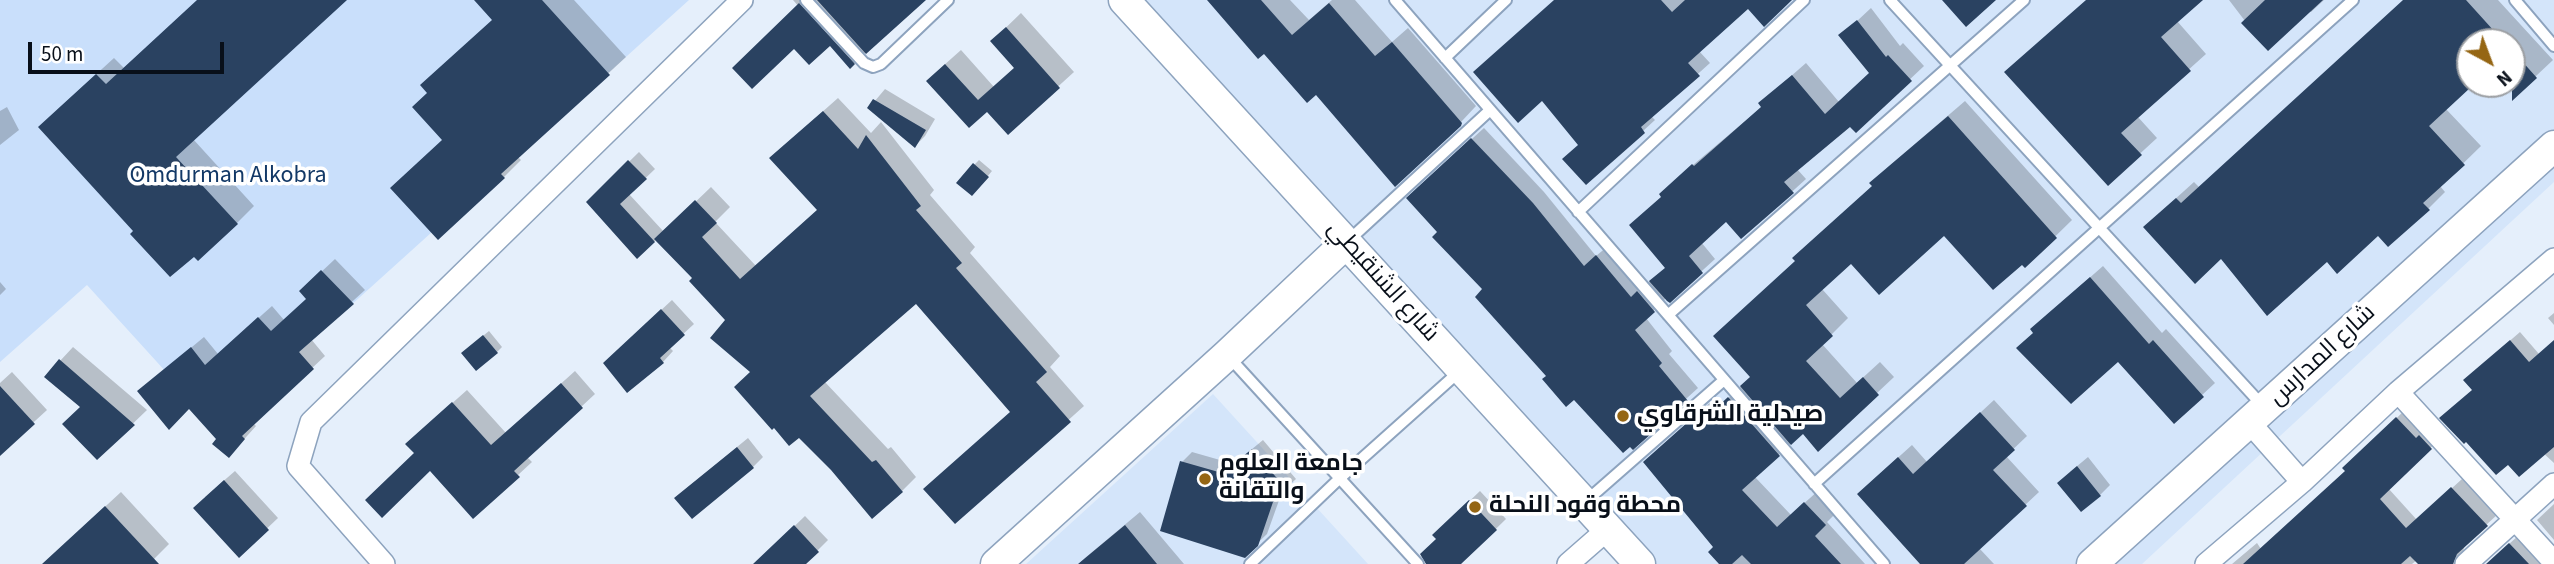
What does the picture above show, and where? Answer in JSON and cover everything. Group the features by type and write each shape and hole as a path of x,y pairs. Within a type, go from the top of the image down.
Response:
{"street":[{"path":"384,564 298,466 311,422 742,0"},
{"name":"شارع الشنقيطي","path":"1124,0 1640,564"},
{"name":"شارع المدارس","path":"2092,564 2554,146"},
{"path":"996,564 1227,355 1346,243"},
{"path":"2206,564 2302,482 2398,392 2554,259"},
{"path":"2398,392 2554,562"},
{"path":"2258,415 2302,482"},
{"path":"2466,564 2554,484"},
{"path":"1567,564 1608,529"}],"lane":[{"path":"806,0 864,63 873,67 881,64 948,0"},
{"path":"1395,0 1884,564"},
{"path":"1445,58 1506,0"},
{"path":"1578,212 1804,0"},
{"path":"1890,0 2098,227 2258,415"},
{"path":"1668,315 2024,0"},
{"path":"1814,484 2353,0"},
{"path":"2515,0 2554,46"},
{"path":"1346,243 1489,111"},
{"path":"1227,355 1418,564"},
{"path":"1250,564 1339,479 1461,370"},
{"path":"1583,503 1724,380"}],"shaded area":[{"path":"1109,0 2554,0 2554,182 2142,564 1641,564"},
{"name":"جامعة العلوم والتقانة","path":"1213,394 1368,564 1026,564"}],"green space":[{"name":"Omdurman Alkobra","path":"0,0 689,0 216,427 87,285 0,362"}],"building":[{"path":"197,0 347,0 176,157 238,224 198,261 194,257 170,277 130,234 133,231 38,127 96,74 106,84"},
{"path":"474,0 542,0 610,75 501,174 505,178 438,240 390,188 442,140 412,107 427,93 420,85 492,20"},
{"path":"817,0 926,0 866,54"},
{"path":"1207,0 1261,0 1292,35 1329,3 1375,56 1392,42 1462,123 1461,126 1395,187 1316,95 1307,103 1264,54 1258,59"},
{"path":"1554,0 1661,0 1672,12 1685,0 1792,0 1764,27 1748,9 1688,63 1700,76 1641,127 1645,133 1586,185 1562,159 1578,145 1542,101 1518,123 1473,72"},
{"path":"1942,0 1996,0 1966,27"},
{"path":"2086,0 2203,0 2161,37 2191,71 2121,133 2142,155 2108,186 2004,72"},
{"path":"2265,0 2323,0 2268,51 2241,23"},
{"path":"2403,0 2466,0 2491,28 2456,28 2456,98 2459,98 2429,126 2465,165 2423,203 2430,210 2388,247 2378,236 2337,274 2327,262 2267,316 2221,259 2195,284 2143,227 2176,198 2181,203"},
{"path":"799,3 855,64 850,69 830,46 809,65 794,49 752,89 732,68"},
{"path":"1857,20 1886,57 1888,55 1912,81 1856,133 1850,127 1784,182 1794,193 1741,239 1726,222 1689,256 1703,273 1670,303 1667,301 1649,281 1665,268 1629,225 1661,197 1659,194 1692,164 1694,166 1761,107 1758,103 1792,75 1825,114 1869,73 1838,35"},
{"path":"1006,27 1060,88 1008,135 987,112 969,128 926,81 945,64 978,100 1014,68 990,41"},
{"path":"2526,66 2537,78 2526,88"},
{"path":"873,99 926,130 915,148 867,108"},
{"path":"823,111 858,149 866,135 921,206 916,210 962,263 956,268 1047,372 1036,382 1071,422 955,524 923,489 1010,412 916,304 810,396 872,462 876,460 903,492 872,519 831,470 799,438 789,446 734,387 750,372 710,338 725,320 689,281 692,278 654,239 695,200 717,223 702,237 740,279 817,210 769,158"},
{"path":"1948,116 2057,238 2025,268 2022,265 1993,290 1944,236 1879,295 1851,264 1806,305 1833,336 1806,361 1840,398 1863,377 1879,395 1818,452 1803,434 1791,445 1740,386 1750,377 1713,336 1795,261 1792,258 1872,186 1869,183"},
{"path":"1471,138 1533,203 1584,266 1596,255 1631,297 1637,291 1655,312 1635,330 1662,363 1659,366 1688,401 1633,450 1630,447 1623,453 1574,400 1566,407 1542,379 1546,376 1475,297 1482,289 1432,237 1437,232 1406,198"},
{"path":"628,160 647,179 620,204 655,242 637,259 586,202"},
{"path":"973,163 989,177 972,196 956,183"},
{"path":"321,270 354,304 299,352 314,369 242,436 245,439 229,458 212,444 216,439 189,409 169,430 137,391 191,347 205,365 258,317 271,331 306,299 299,291"},
{"path":"2090,277 2149,344 2153,340 2204,397 2174,424 2118,362 2071,404 2016,348 2033,333 2030,329"},
{"path":"661,309 685,335 660,358 664,363 627,393 603,363"},
{"path":"483,335 498,353 476,371 461,353"},
{"path":"2510,340 2529,362 2554,340 2554,447 2519,477 2508,465 2496,475 2466,442 2464,444 2439,418 2472,390 2463,380"},
{"path":"59,359 135,425 97,460 62,424 80,407 44,377"},
{"path":"561,383 583,408 514,471 520,477 473,519 430,471 382,518 365,500 414,453 405,444 452,402 491,445"},
{"path":"0,386 35,424 0,456"},
{"path":"1728,397 1780,456 1742,490 1777,527 1804,502 1826,525 1815,536 1841,564 1751,564 1742,555 1732,564 1719,564 1708,552 1713,547 1643,462 1698,413 1704,419"},
{"path":"1980,412 2015,450 1993,470 2027,506 1964,564 1920,564 1857,494 1898,457 1913,474"},
{"path":"2396,417 2416,438 2419,435 2432,449 2380,499 2406,528 2451,487 2488,526 2457,554 2453,564 2418,564 2410,556 2401,564 2243,564 2345,471 2342,468"},
{"path":"737,447 754,468 692,519 674,498"},
{"path":"1252,449 1287,490 1273,502 1258,546 1245,558 1160,531 1180,461 1222,473"},
{"path":"2077,466 2101,496 2081,512 2057,483"},
{"path":"224,480 269,530 239,558 193,508"},
{"path":"1469,500 1497,530 1461,564 1426,564 1420,554 1436,539 1432,535"},
{"path":"105,506 159,564 42,564"},
{"path":"794,525 819,552 806,564 753,564"},
{"path":"1125,525 1157,564 1078,564"},
{"path":"2509,543 2529,564 2486,564"}],"place":[{"name":"صيدلية الشرقاوي","path":"1623,416"},
{"name":"جامعة العلوم والتقانة","path":"1205,479"},
{"name":"محطة وقود النحلة","path":"1475,507"}]}
